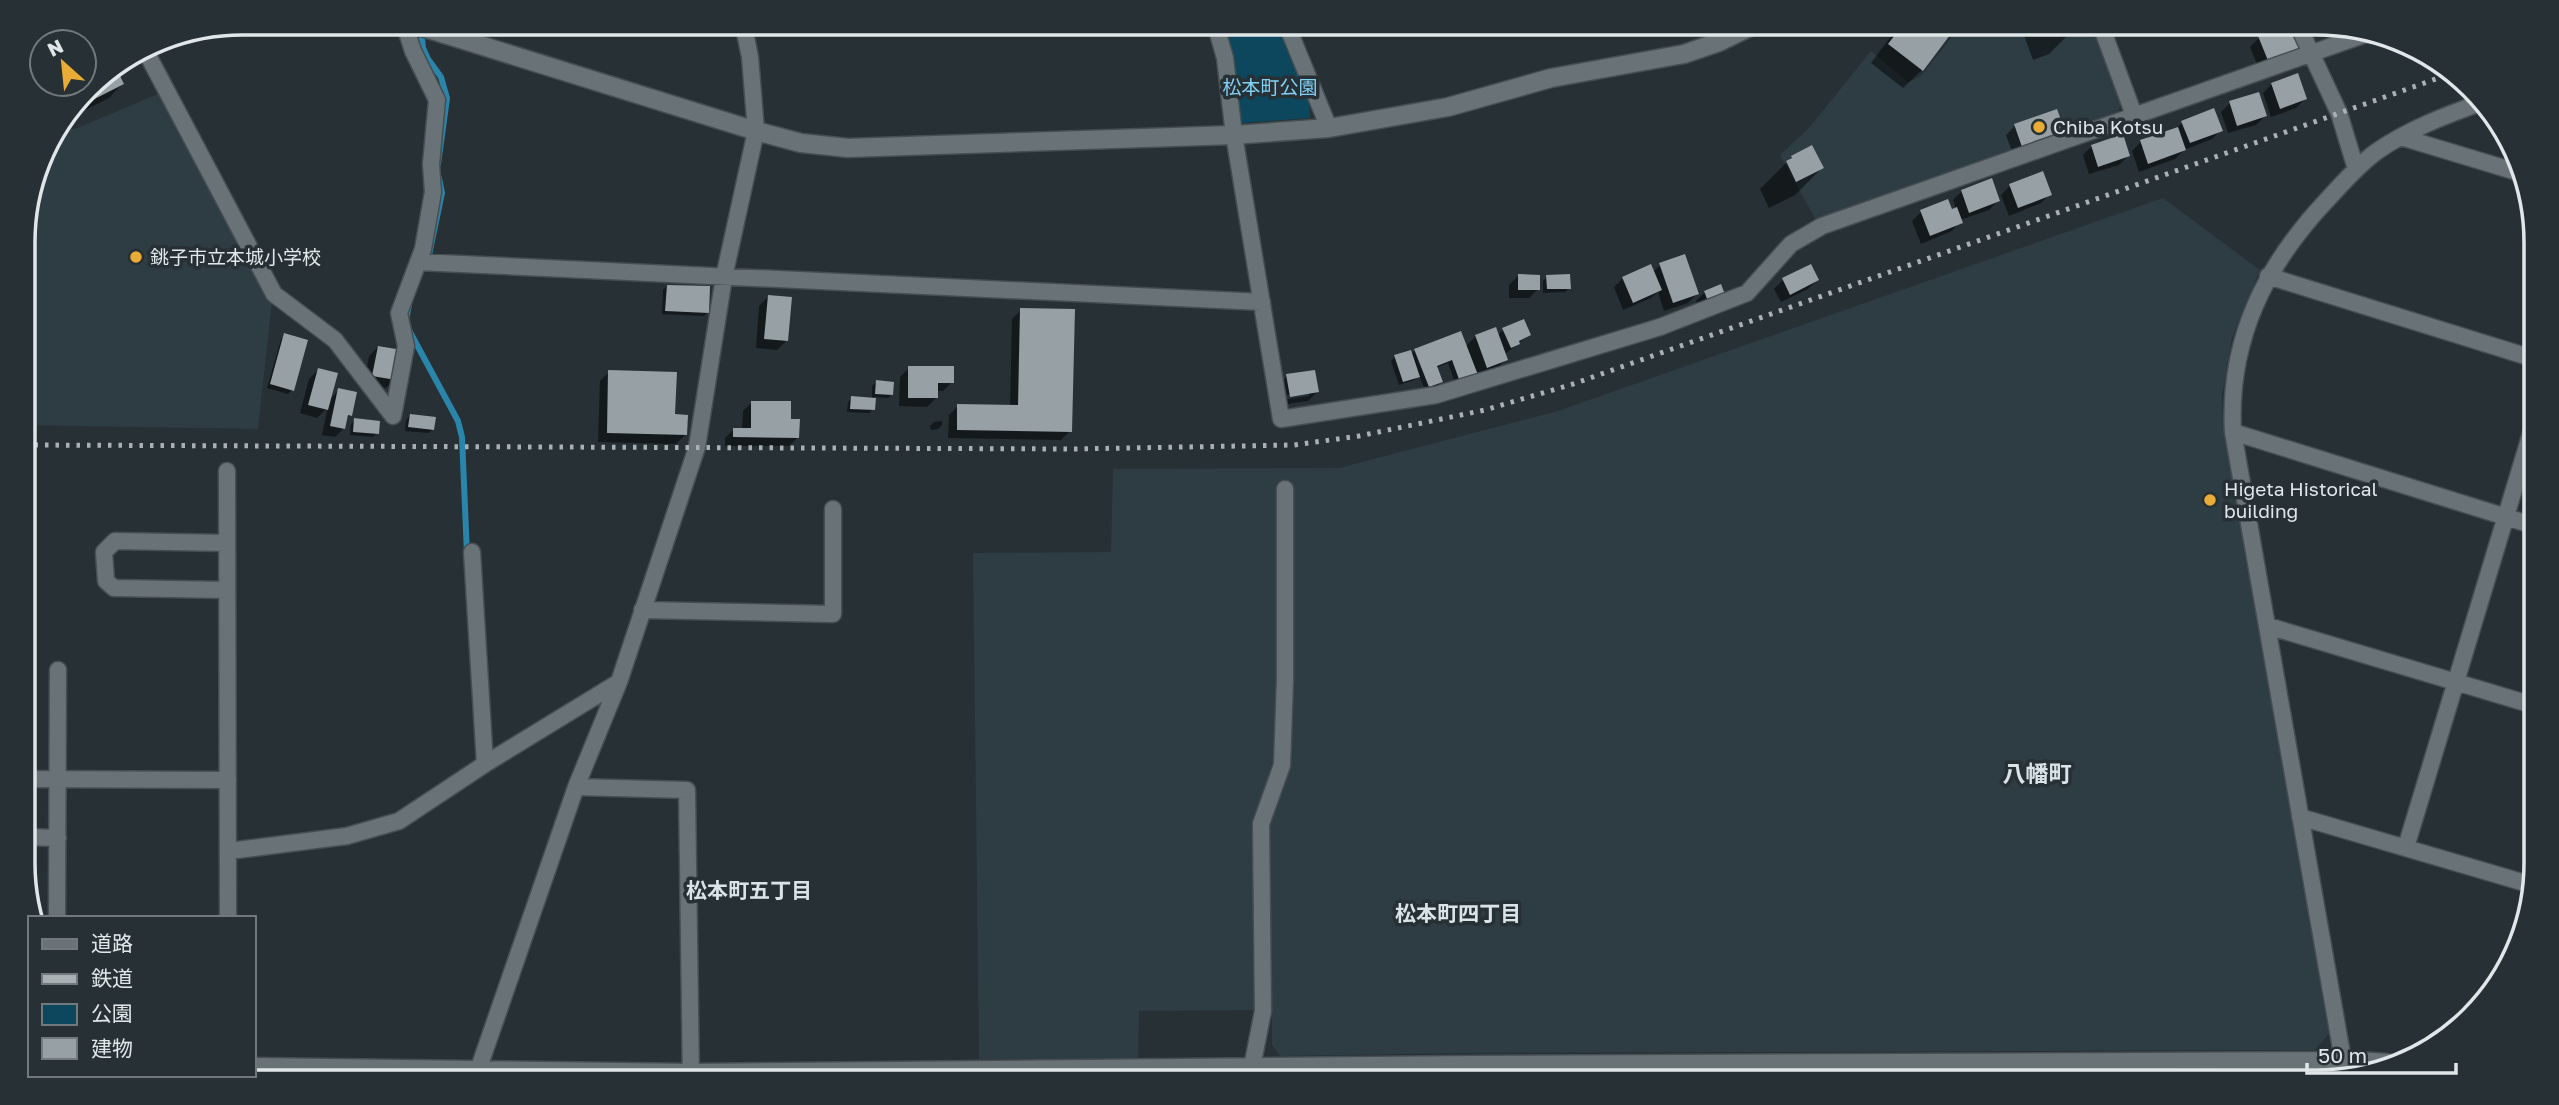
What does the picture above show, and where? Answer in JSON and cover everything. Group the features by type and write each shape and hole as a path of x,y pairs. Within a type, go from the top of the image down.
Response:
{"street":[{"path":"149,57 274,294 335,340 393,416 406,346 399,313 423,249 433,192 430,164 437,100 413,51 410,35"},
{"path":"446,35 756,131 801,143 848,148 1234,135 1329,128 1448,107 1551,78 1684,54 1733,35"},
{"path":"479,1070 576,787 619,682 697,447 724,277 756,131 750,57 745,35"},
{"path":"1218,35 1225,58 1234,135 1281,419 1436,395 1660,327 1747,293 1791,244 1822,226 2354,38"},
{"path":"1291,35 1329,128"},
{"path":"2104,35 2134,115"},
{"path":"2302,35 2339,113 2356,169"},
{"path":"2345,1068 2233,432 2231,406 2236,361 2252,309 2268,276 2301,227 2356,169 2376,152 2401,137 2472,106"},
{"path":"2401,137 2511,170"},
{"path":"418,261 1262,302"},
{"path":"2268,276 2524,356"},
{"path":"2233,432 2524,523"},
{"path":"2406,847 2524,458"},
{"path":"227,471 229,916"},
{"path":"1249,1070 1263,1011 1261,824 1282,765 1285,489"},
{"path":"642,610 833,614 833,509"},
{"path":"227,542 115,541 104,552 106,581 114,588 227,590"},
{"path":"472,552 485,764"},
{"path":"2268,626 2524,702"},
{"path":"57,916 58,670"},
{"path":"229,851 347,836 399,821 485,764 619,682"},
{"path":"35,779 228,780"},
{"path":"576,787 687,790 691,1070"},
{"path":"2300,817 2523,882"},
{"path":"35,837 58,838"},
{"path":"1474,1063 1474,1070"},
{"path":"1299,1070 1474,1063 2344,1068"},
{"path":"256,1066 343,1070"}],"shaded area":[{"name":"Chiba Kotsu","path":"1953,35 2097,35 2122,101 2113,116 1817,222 1780,155 1809,128 1871,51 1908,82 1920,77"},
{"name":"銚子市立本城小学校","path":"160,93 272,302 258,429 35,425 35,228 42,188 51,163 69,129 75,129"},
{"path":"2163,198 2260,270 2232,338 2222,396 2223,422 2329,1034 2315,1050 1280,1056 1272,1045 1272,1017 1252,1010 1139,1011 1138,1059 979,1059 973,553 1111,552 1113,469 1339,468 1558,411"}],"green space":[{"name":"松本町公園","path":"1225,35 1284,35 1309,94 1310,118 1242,123 1231,56"}],"building":[{"path":"1895,35 1950,35 1923,71 1888,44"},
{"path":"2294,35 2300,51 2269,63 2258,36"},
{"path":"2298,73 2307,99 2280,109 2271,83"},
{"path":"120,75 124,84 98,97 98,94"},
{"path":"2259,92 2267,116 2237,126 2229,101"},
{"path":"2214,108 2223,131 2190,143 2181,121"},
{"path":"2057,109 2065,131 2022,147 2014,124"},
{"path":"2178,127 2186,150 2148,164 2140,140"},
{"path":"2123,134 2130,156 2098,167 2091,145"},
{"path":"1812,145 1824,168 1796,182 1786,161"},
{"path":"2043,171 2052,195 2018,208 2009,184"},
{"path":"1992,178 2000,201 1969,213 1961,190"},
{"path":"1948,199 1952,209 1957,207 1963,223 1930,236 1920,210"},
{"path":"1685,254 1699,294 1673,303 1659,263"},
{"path":"1651,264 1662,290 1633,303 1622,277"},
{"path":"1811,264 1819,280 1790,295 1782,278"},
{"path":"1518,274 1540,275 1540,290 1518,290"},
{"path":"1570,274 1571,289 1547,289 1546,275"},
{"path":"1721,284 1726,297 1709,304 1704,291"},
{"path":"667,285 710,286 709,313 665,311"},
{"path":"768,295 792,297 788,341 764,339"},
{"path":"1020,308 1075,309 1072,432 957,430 957,404 1018,405"},
{"path":"1524,319 1531,335 1511,348 1502,328"},
{"path":"1496,327 1508,360 1487,368 1475,335"},
{"path":"1461,331 1478,375 1460,382 1452,360 1437,366 1443,382 1429,387 1414,349"},
{"path":"284,333 308,340 294,391 270,384"},
{"path":"378,346 402,350 396,380 372,376"},
{"path":"1411,350 1420,377 1403,382 1394,355"},
{"path":"908,366 954,366 954,383 938,383 938,398 908,398"},
{"path":"318,368 338,373 328,410 308,405"},
{"path":"608,370 677,372 675,414 688,415 687,435 607,433"},
{"path":"1315,370 1319,392 1290,397 1286,374"},
{"path":"876,380 894,382 893,395 875,394"},
{"path":"338,388 357,392 352,416 348,415 345,429 330,426"},
{"path":"851,396 876,398 875,410 850,409"},
{"path":"751,401 791,401 791,419 800,419 799,438 733,437 733,428 751,428"},
{"path":"410,414 436,417 434,430 408,427"},
{"path":"354,418 380,421 379,434 353,432"}],"waterway":[{"path":"422,35 423,48 441,77 447,98 438,164"},
{"path":"428,260 442,193 439,178"},
{"path":"409,305 406,320 410,332 458,421 462,437 467,554"}],"railway":[{"path":"35,445 1074,449 1294,445 1359,436 1485,410 1573,384 2441,77"}],"place":[{"name":"Chiba Kotsu","path":"2039,127"},
{"name":"銚子市立本城小学校","path":"136,257"},
{"name":"Higeta Historical building","path":"2210,500"}],"district":[{"name":"八幡町","path":"2037,774"},
{"name":"松本町五丁目","path":"749,891"},
{"name":"松本町四丁目","path":"1458,914"}]}
